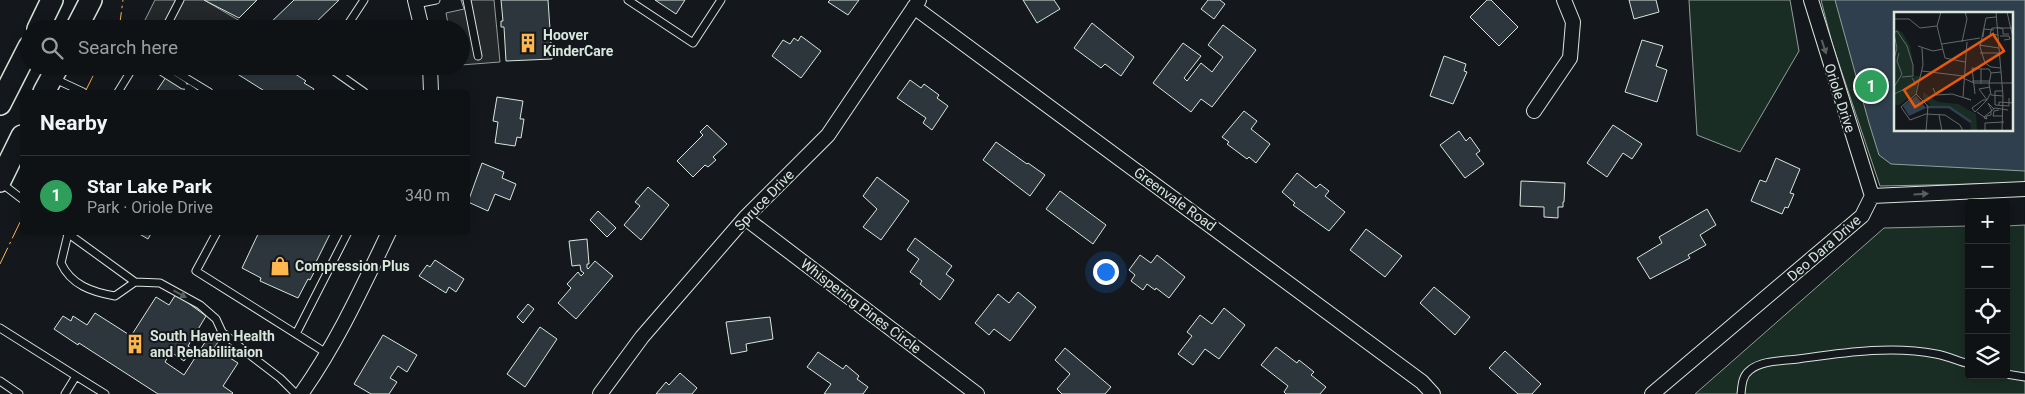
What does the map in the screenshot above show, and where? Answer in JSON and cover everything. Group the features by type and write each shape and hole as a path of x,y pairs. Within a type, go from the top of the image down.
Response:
{"main road":[{"path":"42,20 52,0"},
{"path":"86,20 91,0"},
{"path":"0,104 20,65"},
{"path":"0,182 20,140"}],"street":[{"path":"1534,111 1570,58 1573,22 1564,0"},
{"name":"Oriole Drive","path":"1811,0 1872,196"},
{"path":"416,2 420,20"},
{"name":"Spruce Drive","path":"600,394 642,337 745,218 828,135 917,3"},
{"name":"Greenvale Road","path":"917,3 1422,382 1433,394"},
{"path":"430,75 431,90"},
{"path":"1872,196 2025,189"},
{"name":"Deo Dara Drive","path":"1652,394 1862,216 1872,196"},
{"name":"Whispering Pines Circle","path":"745,218 977,394"},
{"path":"301,394 328,354 347,320 388,235"}],"lane":[{"path":"169,20 180,0"},
{"path":"351,20 364,0"},
{"path":"416,2 436,0"},
{"path":"467,0 478,56"},
{"path":"628,0 693,43 721,0"},
{"path":"119,90 128,75"},
{"path":"167,75 188,89"},
{"path":"181,75 206,90"},
{"path":"340,75 361,90"},
{"path":"51,79 78,90"},
{"path":"0,182 20,197"},
{"path":"67,235 61,263 65,273 92,292 115,296 135,282"},
{"path":"70,235 135,282 160,283 200,305 216,319 222,332 280,378 296,394"},
{"path":"215,235 196,271 328,354"},
{"path":"296,334 346,235"},
{"path":"0,328 104,394"},
{"path":"1742,394 1742,380 1751,368 1776,362 1851,352 1883,351 1937,354 1965,363"},
{"path":"2010,375 2025,377"},
{"path":"65,394 76,376"},
{"path":"0,381 19,394"}],"green space":[{"path":"1689,0 1790,0 1799,51 1740,152 1697,135"},
{"path":"1821,0 2025,0 2025,183 1880,186 1832,43"},
{"path":"2025,225 2025,394 1695,394 1884,228 1965,226 1965,379 2010,379 2010,226"}],"shaded area":[{"path":"155,0 204,0 238,20 145,20"},
{"path":"461,0 494,0 500,62 470,64 470,20 447,20 446,13 464,9"}],"water":[{"path":"1835,0 2025,0 2025,171 1891,164 1879,155"}],"building":[{"path":"204,0 257,0 239,18"},
{"path":"294,0 339,0 318,20 273,20"},
{"name":"Hoover KinderCare","path":"501,0 548,0 552,59 506,61 504,27 501,27 501,21 503,21"},
{"path":"655,0 685,0 676,14"},
{"path":"830,0 859,0 848,15 828,2"},
{"path":"1023,0 1054,0 1060,9 1037,23"},
{"path":"1208,0 1220,0 1225,4 1214,19 1201,9"},
{"path":"1487,0 1491,0 1518,27 1499,46 1470,17"},
{"path":"1629,0 1656,0 1659,12 1634,19"},
{"path":"1092,23 1134,57 1121,76 1105,64 1101,68 1074,48"},
{"path":"1223,25 1256,50 1212,107 1201,99 1191,112 1153,83 1183,43 1201,56 1184,78 1187,81 1201,63 1212,72 1223,57 1208,45"},
{"path":"801,36 821,51 801,78 772,56 783,40 790,44 794,38 798,41"},
{"path":"1642,40 1663,46 1656,66 1667,70 1657,102 1625,92"},
{"path":"1444,56 1466,64 1464,71 1467,72 1453,104 1430,96"},
{"path":"239,75 297,75 306,81 304,83 314,89 313,90 263,90"},
{"path":"166,77 184,84 188,90 157,90"},
{"path":"910,80 921,88 924,84 939,95 937,98 948,106 932,130 923,123 926,118 897,98"},
{"path":"497,97 523,101 520,119 524,119 521,138 517,137 515,146 495,143 498,122 493,121"},
{"path":"1244,111 1257,121 1251,129 1270,144 1256,163 1249,157 1247,159 1227,144 1229,142 1222,137"},
{"path":"707,125 727,144 713,157 716,160 708,167 705,165 693,177 677,161 703,135 700,132"},
{"path":"1613,125 1642,144 1632,159 1623,153 1607,177 1587,163"},
{"path":"1459,131 1466,141 1470,137 1480,151 1476,154 1484,164 1465,178 1440,145"},
{"path":"996,142 1045,175 1030,196 983,160"},
{"path":"1776,158 1800,169 1790,193 1794,194 1788,208 1785,207 1782,214 1751,201 1760,180 1766,182"},
{"path":"482,163 504,172 502,178 516,184 510,200 495,194 488,211 470,203 470,196"},
{"path":"1297,173 1316,188 1320,184 1329,191 1325,196 1345,212 1329,231 1293,205 1295,203 1282,192"},
{"path":"877,177 909,201 881,240 863,227 877,209 863,196"},
{"path":"1521,181 1565,183 1563,207 1558,207 1558,218 1544,217 1544,207 1520,206"},
{"path":"648,187 669,205 641,240 624,225 640,206 635,202"},
{"path":"1060,191 1106,225 1093,244 1046,209"},
{"path":"1707,209 1716,225 1700,235 1706,245 1688,255 1690,258 1650,279 1637,258 1662,243 1659,237"},
{"path":"598,211 616,228 607,237 590,220"},
{"path":"1366,229 1402,256 1385,277 1350,250"},
{"path":"141,235 150,235 148,239"},
{"name":"Compression Plus","path":"258,235 330,235 316,262 319,263 298,298 260,281 261,278 242,268"},
{"path":"915,238 952,266 946,274 954,280 940,300 920,284 922,281 910,272 919,259 907,250"},
{"path":"587,239 589,264 587,264 587,268 595,261 613,276 576,319 558,303 571,288 567,284 578,272 581,276 584,273 581,271 580,265 572,266 569,241"},
{"path":"1140,255 1151,263 1157,255 1185,277 1169,298 1156,288 1155,290 1147,284 1143,290 1131,281 1135,275 1129,270"},
{"path":"435,260 464,279 456,292 449,287 446,293 419,276 427,265 430,267"},
{"path":"1434,287 1470,317 1455,335 1420,303"},
{"path":"1018,292 1036,307 1010,341 994,329 989,335 975,323 998,294 1009,303"},
{"name":"South Haven Health and Rehabiliitaion","path":"176,294 206,316 188,346 192,349 184,361 171,352 165,362 184,375 209,336 218,342 214,348 238,363 223,386 232,394 158,394 54,329 63,316 71,321 73,316 87,325 95,313 131,336 156,297 169,305"},
{"path":"528,304 534,309 523,323 517,317"},
{"path":"1224,308 1245,325 1219,359 1205,349 1193,365 1178,354 1192,336 1187,332 1200,315 1212,324"},
{"path":"770,317 773,339 746,344 747,351 731,354 726,322"},
{"path":"540,327 557,339 525,387 507,374"},
{"path":"383,335 417,355 407,372 398,366 390,378 397,382 389,394 371,394 354,384"},
{"path":"1276,347 1297,363 1299,360 1314,372 1311,375 1326,387 1320,394 1286,394 1284,392 1288,386 1261,365"},
{"path":"1065,348 1111,387 1105,394 1062,394 1057,389 1070,374 1055,360"},
{"path":"1505,351 1541,384 1532,394 1518,394 1489,368"},
{"path":"818,352 843,369 846,365 859,376 857,379 868,387 863,394 824,394 831,384 807,367"},
{"path":"680,373 697,388 692,394 656,394 666,382 669,385"}],"power":[{"path":"120,20 123,0"},
{"path":"86,90 94,75"},
{"path":"0,264 20,222"}],"place":[{"name":"Hoover KinderCare","path":"528,43"},
{"name":"Star Lake Park","path":"1871,86"},
{"name":"Compression Plus","path":"280,266"},
{"name":"South Haven Health and Rehabiliitaion","path":"135,344"}]}
